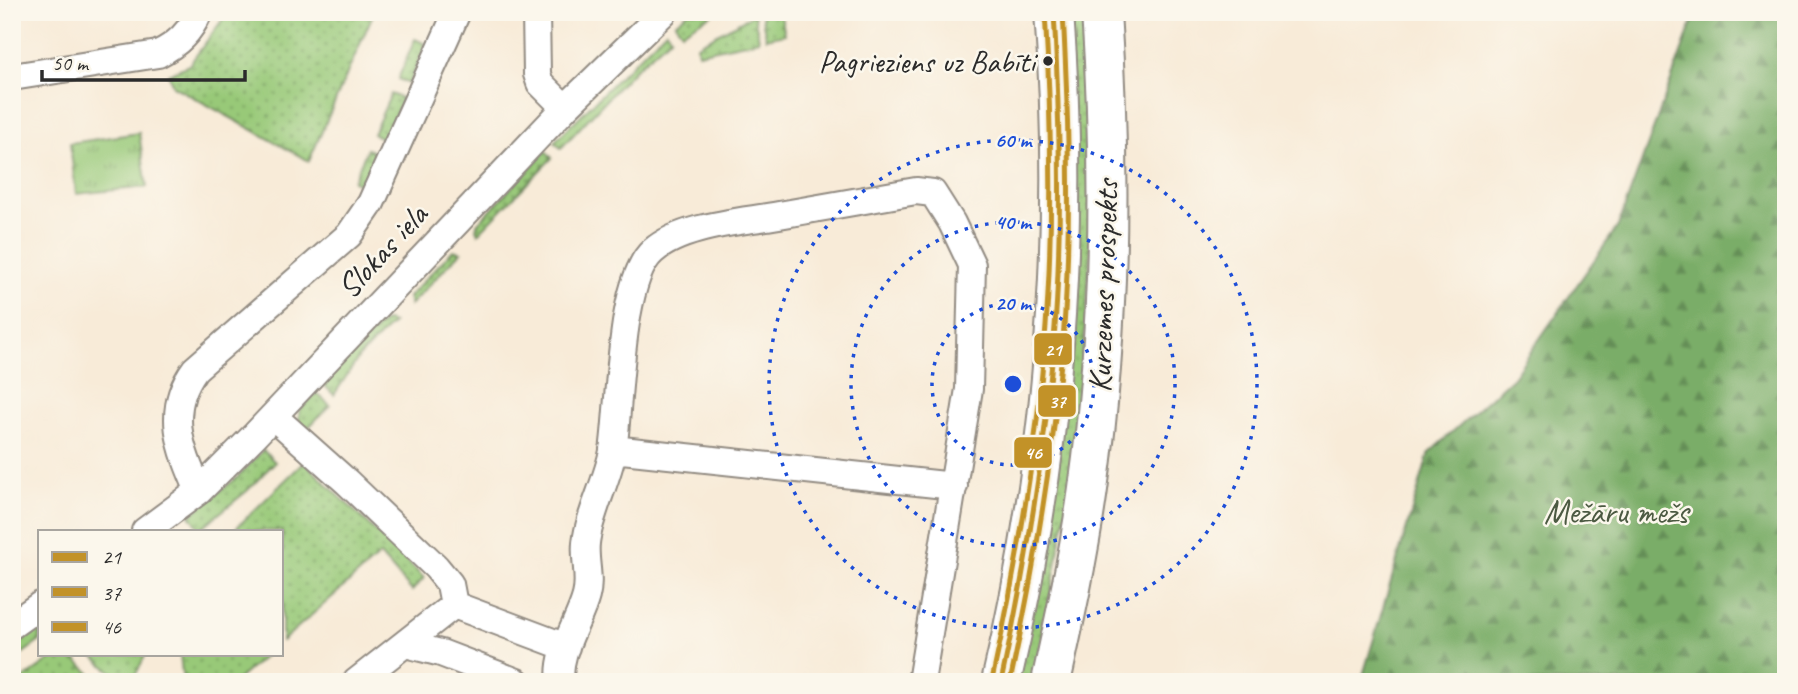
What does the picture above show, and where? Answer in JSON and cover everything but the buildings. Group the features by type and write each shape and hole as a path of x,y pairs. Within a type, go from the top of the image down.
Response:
{"main road":[{"name":"Kurzemes prospekts","path":"1001,682 1014,630 1039,484 1056,321 1060,148 1054,12"},
{"name":"Kurzemes prospekts","path":"1051,682 1086,501 1104,335 1108,168 1101,12"}],"street":[{"path":"12,76 158,54 186,35 199,12"},
{"path":"199,491 184,456 179,436 180,400 184,384 195,369 349,235 371,203 457,12"},
{"path":"536,12 537,74 540,83 565,108"},
{"name":"Slokas iela","path":"146,530 199,491 565,108 664,12"},
{"path":"561,682 560,673 566,647 586,597 589,580 586,544 607,478 613,449 616,404 630,301 637,274 644,261 668,240 702,229 916,191 933,193 952,223 972,265 969,389 921,682"},
{"path":"273,416 436,567 450,584 454,605"},
{"path":"613,449 954,486"},
{"path":"356,682 454,605"},
{"path":"454,605 566,647"},
{"path":"12,625 38,606"},
{"path":"405,644 441,653 517,682"}],"green space":[{"path":"228,12 374,12 309,161 173,86 168,74 189,65"},
{"path":"689,12 716,12 682,32 675,23"},
{"path":"761,12 780,12 785,34 766,38"},
{"path":"1066,12 1085,12 1092,227 1076,460 1034,682 1013,682"},
{"name":"Mežāru mežs","path":"1696,12 1786,12 1786,682 1361,682 1429,453 1513,377 1618,226"},
{"path":"754,14 759,40 698,53 697,45"},
{"path":"666,30 671,37 634,70 561,148 554,142"},
{"path":"415,39 426,44 409,84 398,79"},
{"path":"391,94 402,99 385,139 373,134"},
{"path":"139,133 147,187 76,194 70,143"},
{"path":"367,149 379,154 365,186 353,181"},
{"path":"546,151 552,158 478,234 477,224"},
{"path":"453,250 461,252 410,305 408,297"},
{"path":"387,321 393,323 359,357 334,395 323,384"},
{"path":"316,393 330,405 306,430 299,422 299,411"},
{"path":"263,450 275,462 247,491 200,529 190,515 238,477"},
{"path":"304,462 424,578 412,591 380,555 284,639 284,530 234,530"},
{"path":"38,623 38,642 12,661 12,642"},
{"path":"56,656 71,656 100,682 19,682"},
{"path":"92,656 145,656 132,682 124,682"},
{"path":"180,656 265,656 235,682 183,682"}],"transit line":[{"name":"46","path":"992,680 1024,516 1044,351 1051,182 1045,12"},
{"name":"21","path":"1001,682 1032,517 1053,352 1060,182 1054,12"},
{"name":"37","path":"1010,682 1041,517 1062,352 1068,182 1063,12"}],"place":[{"name":"Pagrieziens uz Babīti","path":"1048,61"}]}
